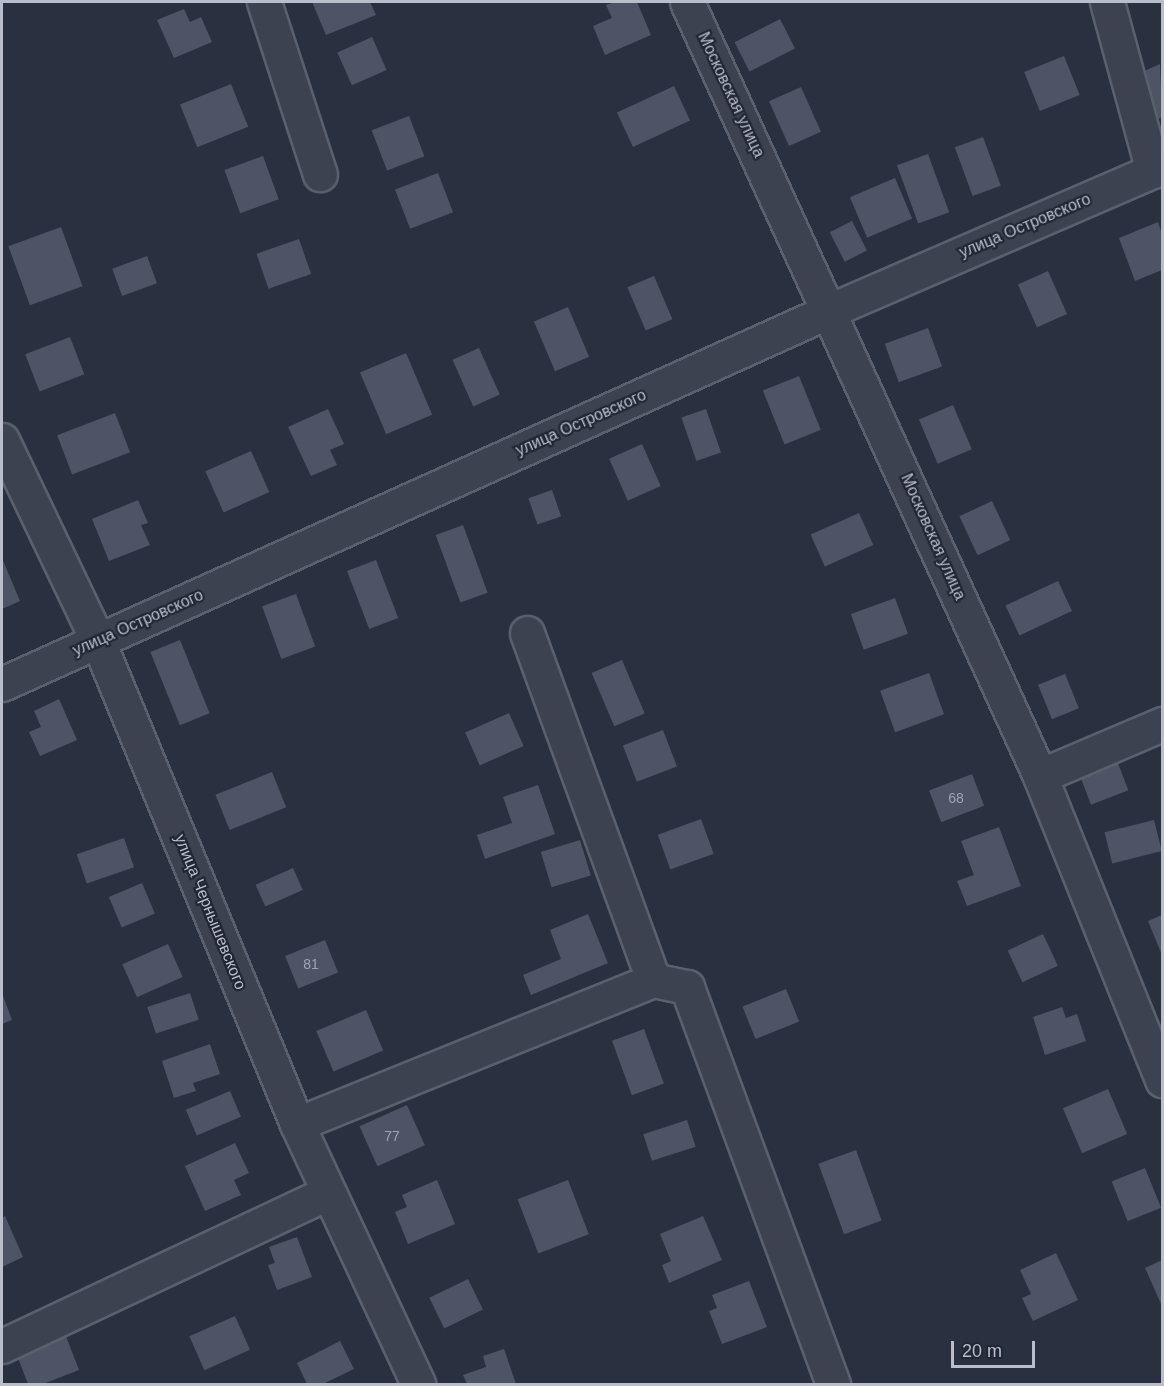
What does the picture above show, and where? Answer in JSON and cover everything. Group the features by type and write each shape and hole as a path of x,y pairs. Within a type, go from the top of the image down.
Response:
{"street":[{"path":"264,2 320,174"},
{"name":"Московская улица","path":"687,2 831,310 1040,776 1162,1080"},
{"path":"1107,2 1158,169"},
{"name":"улица Островского","path":"2,684 831,310 1158,169"},
{"name":"улица Чернышевского","path":"2,440 98,641 297,1124 327,1193 418,1384"},
{"path":"527,633 653,980"},
{"path":"1040,776 1162,724"},
{"path":"297,1124 653,980 687,987 833,1384"},
{"path":"2,1346 327,1193"}],"building":[{"path":"312,2 370,2 376,15 326,35"},
{"path":"615,2 637,2 651,35 605,55 593,26 612,18 606,5"},
{"path":"184,9 190,22 201,17 212,42 174,58 157,20"},
{"path":"780,19 795,48 750,72 735,42"},
{"path":"372,37 387,70 352,85 337,52"},
{"path":"1064,56 1080,95 1040,111 1024,72"},
{"path":"1160,64 1162,117 1151,122 1131,77"},
{"path":"231,84 248,127 197,147 180,105"},
{"path":"674,86 690,120 633,147 617,113"},
{"path":"801,87 821,132 789,146 769,101"},
{"path":"409,116 424,156 387,170 372,130"},
{"path":"983,137 1001,186 973,196 955,147"},
{"path":"928,154 949,212 918,224 897,165"},
{"path":"263,156 279,199 240,213 224,170"},
{"path":"438,173 453,212 410,229 395,189"},
{"path":"895,178 912,219 867,238 850,197"},
{"path":"852,221 867,250 845,262 830,232"},
{"path":"1158,222 1162,234 1162,270 1135,281 1119,238"},
{"path":"61,227 83,286 30,305 8,246"},
{"path":"299,239 311,274 268,289 256,254"},
{"path":"147,256 157,283 122,296 112,269"},
{"path":"1048,271 1067,314 1037,327 1018,284"},
{"path":"654,276 672,319 646,331 627,287"},
{"path":"568,307 589,357 555,371 534,321"},
{"path":"928,328 942,367 899,382 885,344"},
{"path":"70,337 84,374 40,392 25,354"},
{"path":"479,348 500,395 473,406 453,360"},
{"path":"406,353 432,415 386,434 360,373"},
{"path":"799,376 821,430 785,444 763,391"},
{"path":"953,405 972,449 938,464 919,419"},
{"path":"328,409 344,444 330,450 337,465 311,476 288,427"},
{"path":"706,409 721,452 696,461 681,417"},
{"path":"115,413 130,452 72,474 57,435"},
{"path":"642,444 661,486 628,501 609,459"},
{"path":"251,451 269,492 224,512 205,471"},
{"path":"552,490 561,516 537,525 528,498"},
{"path":"138,500 148,523 141,525 150,545 109,561 92,519"},
{"path":"992,501 1010,540 978,555 959,516"},
{"path":"859,513 873,545 825,567 811,535"},
{"path":"463,525 488,593 460,603 436,535"},
{"path":"2,558 20,601 2,609"},
{"path":"376,560 398,618 369,629 347,571"},
{"path":"1058,581 1072,611 1019,635 1005,606"},
{"path":"296,594 315,647 281,659 262,606"},
{"path":"895,598 908,634 864,650 851,614"},
{"path":"180,640 210,713 180,725 150,652"},
{"path":"622,660 645,713 614,726 592,673"},
{"path":"929,673 944,714 895,732 880,691"},
{"path":"1065,674 1079,708 1052,719 1038,685"},
{"path":"59,699 77,740 40,756 29,732 41,727 34,711"},
{"path":"509,713 524,746 480,765 465,733"},
{"path":"663,730 677,766 637,782 623,745"},
{"path":"1114,753 1128,790 1091,805 1077,767"},
{"path":"272,772 286,807 230,830 215,795"},
{"path":"972,774 984,806 941,822 929,790"},
{"path":"538,785 555,834 485,859 477,835 512,823 503,797"},
{"path":"701,819 714,854 670,870 658,835"},
{"path":"1154,820 1162,851 1112,863 1105,832"},
{"path":"999,827 1021,886 967,906 957,881 974,875 961,841"},
{"path":"124,838 134,867 87,884 77,854"},
{"path":"580,840 591,875 552,887 541,852"},
{"path":"293,868 303,890 265,907 256,885"},
{"path":"142,883 155,913 122,927 109,897"},
{"path":"588,914 608,963 531,995 523,975 561,959 550,930"},
{"path":"1162,915 1162,955 1148,921"},
{"path":"1043,934 1058,966 1022,982 1008,950"},
{"path":"325,940 338,972 298,989 285,956"},
{"path":"168,944 183,977 137,997 122,964"},
{"path":"786,989 799,1021 756,1039 742,1007"},
{"path":"2,993 12,1020 2,1024"},
{"path":"190,993 199,1020 156,1034 147,1007"},
{"path":"1062,1007 1066,1018 1077,1014 1086,1041 1045,1055 1033,1017"},
{"path":"366,1010 383,1051 333,1072 316,1031"},
{"path":"644,1029 664,1084 632,1095 612,1041"},
{"path":"210,1044 220,1074 193,1083 196,1091 174,1098 162,1061"},
{"path":"1108,1089 1127,1134 1082,1153 1063,1108"},
{"path":"230,1091 241,1117 197,1136 186,1110"},
{"path":"407,1105 425,1145 377,1166 359,1126"},
{"path":"687,1120 696,1147 652,1161 643,1134"},
{"path":"235,1143 249,1173 234,1180 241,1195 205,1211 185,1166"},
{"path":"856,1150 882,1220 844,1234 818,1164"},
{"path":"1145,1168 1161,1208 1128,1221 1112,1181"},
{"path":"437,1180 455,1224 408,1244 395,1212 407,1207 402,1195"},
{"path":"568,1180 589,1234 538,1253 518,1199"},
{"path":"5,1216 23,1257 2,1267 2,1218"},
{"path":"703,1216 722,1260 669,1283 662,1265 671,1261 660,1234"},
{"path":"297,1237 312,1277 277,1290 268,1265 275,1263 269,1247"},
{"path":"1056,1253 1078,1300 1033,1321 1022,1298 1031,1294 1020,1270"},
{"path":"1162,1260 1162,1306 1145,1268"},
{"path":"468,1279 483,1310 444,1328 429,1298"},
{"path":"749,1281 767,1327 722,1344 709,1311 717,1308 712,1295"},
{"path":"235,1316 250,1350 204,1370 189,1336"},
{"path":"62,1326 79,1370 43,1384 28,1384 13,1345"},
{"path":"340,1341 354,1369 323,1384 307,1384 297,1363"},
{"path":"504,1349 516,1384 467,1384 463,1375 486,1367 483,1356"}]}
